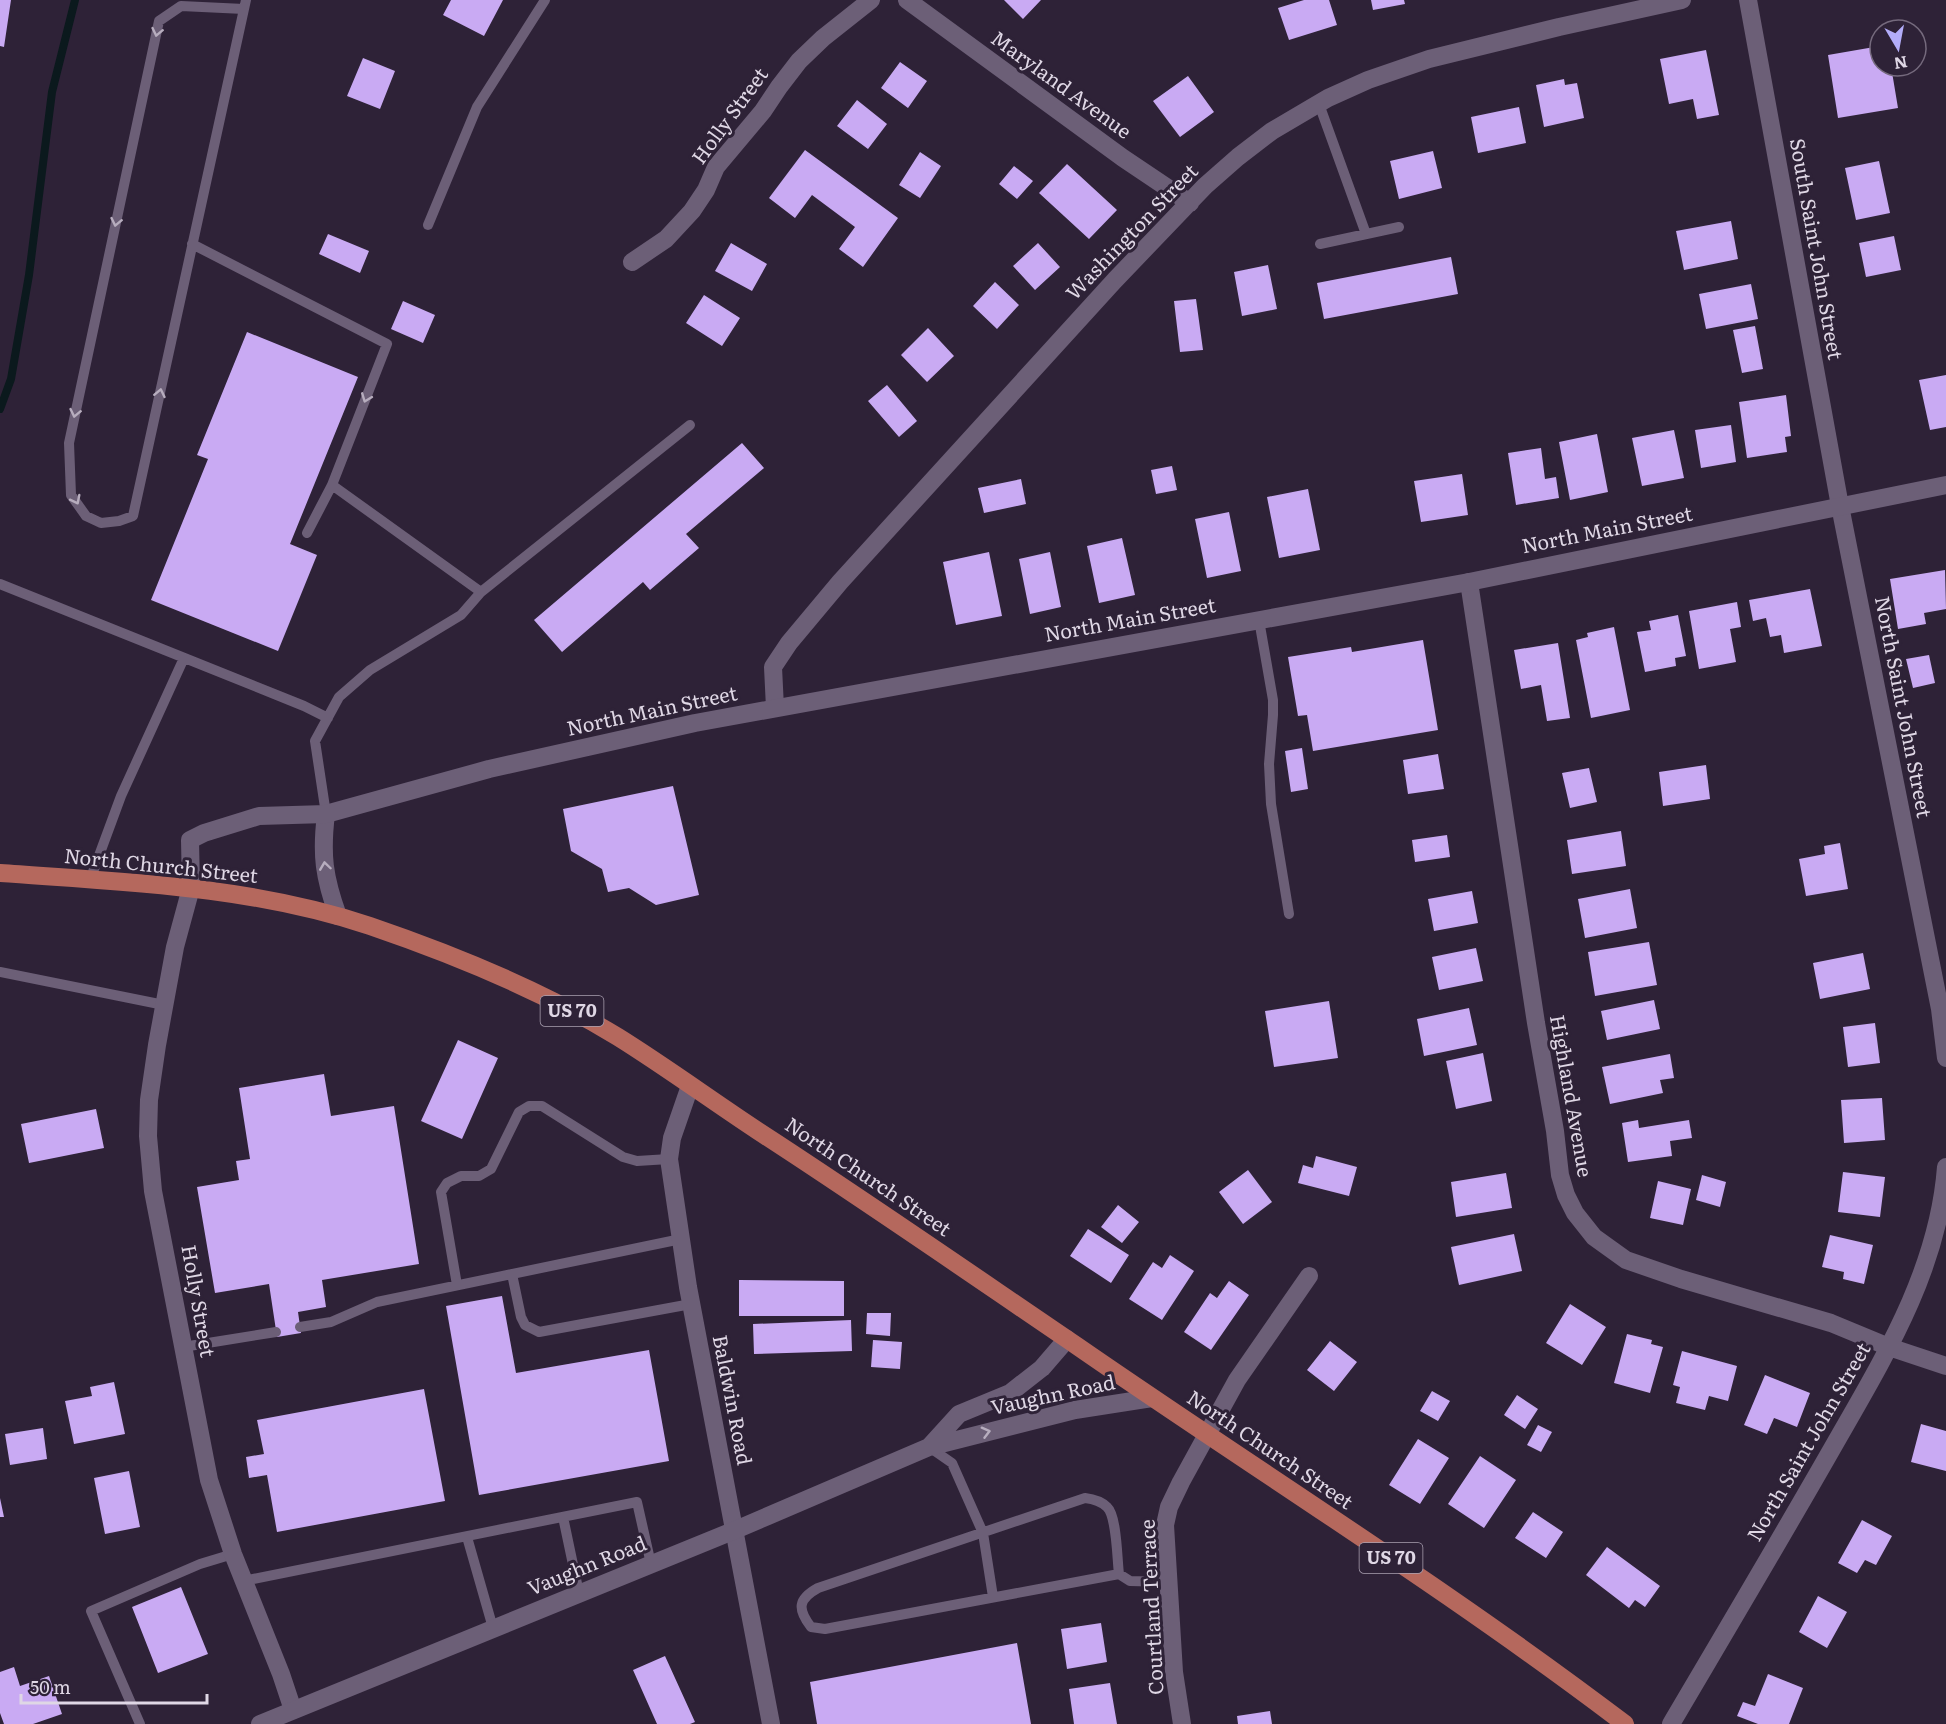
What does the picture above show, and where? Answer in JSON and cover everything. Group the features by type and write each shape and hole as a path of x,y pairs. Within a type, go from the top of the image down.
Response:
{"main road":[{"name":"North Church Street","path":"0,873 191,888 255,897 338,916 419,943 491,973 569,1010 619,1038 875,1207 1207,1436 1325,1513 1565,1678 1625,1724"}],"street":[{"name":"Holly Street","path":"632,262 666,239 692,211 706,190 716,167 800,62 823,38 871,0"},
{"name":"Maryland Avenue","path":"907,0 1123,158 1190,203"},
{"name":"Washington Street","path":"775,708 773,666 789,643 840,582 1115,280 1205,186 1238,157 1272,131 1368,80 1429,59 1682,0"},
{"name":"South Saint John Street","path":"1748,0 1840,506"},
{"name":"North Main Street","path":"191,888 190,840 204,833 259,816 326,814 489,769 695,723 1469,582 1946,485"},
{"name":"North Saint John Street","path":"1840,506 1943,1008 1946,1058"},
{"name":"Highland Avenue","path":"1469,582 1560,1175 1575,1213 1594,1238 1626,1260 1681,1280 1831,1323 1890,1347 1946,1366"},
{"path":"326,814 322,842 323,863 338,916"},
{"name":"Holly Street","path":"191,888 175,947 149,1100 148,1136 153,1191 209,1480 232,1554 293,1710"},
{"name":"Baldwin Road","path":"690,1086 672,1138 669,1159 691,1304 771,1724"},
{"name":"North Saint John Street","path":"1671,1724 1890,1347 1908,1311 1923,1273 1939,1214 1946,1167"},
{"name":"Courtland Terrace","path":"1182,1724 1174,1672 1165,1525 1169,1507 1238,1380 1309,1276"},
{"name":"Vaughn Road","path":"929,1447 959,1414 1010,1393 1042,1368 1066,1339"},
{"name":"Vaughn Road","path":"260,1724 733,1531 929,1447 1065,1412 1152,1398"}],"lane":[{"path":"428,225 477,108 545,0"},
{"path":"245,4 192,244 133,516 119,521 101,523 86,516 71,495 69,443 159,21 181,6 245,4"},
{"path":"1319,104 1366,234"},
{"path":"1320,244 1399,227"},
{"path":"192,244 387,344 332,485 307,533"},
{"path":"326,814 315,741 339,697 370,670 461,615 481,591 690,425"},
{"path":"332,485 481,591"},
{"path":"0,584 304,706 328,718"},
{"path":"1259,620 1273,700 1269,764 1271,804 1289,914"},
{"path":"90,880 121,796 184,658"},
{"path":"0,972 164,1005"},
{"path":"457,1286 441,1192 447,1183 461,1176 479,1176 491,1169 519,1112 529,1106 542,1106 623,1157 637,1161 669,1159"},
{"path":"300,1327 331,1322 377,1302 681,1239"},
{"path":"512,1274 521,1317 525,1325 539,1332 691,1304"},
{"path":"183,1347 276,1332"},
{"path":"929,1447 952,1463 982,1533 993,1598"},
{"path":"1119,1574 1113,1521 1109,1508 1095,1499 1085,1498 818,1588 802,1600 802,1610 811,1627 825,1629 1119,1574 1130,1581 1169,1582"},
{"path":"243,1581 638,1502 651,1564"},
{"path":"563,1517 579,1593"},
{"path":"466,1537 493,1628"},
{"path":"140,1724 91,1611 200,1564 232,1554"}],"building":[{"path":"0,0 11,0 4,47 0,46"},
{"path":"451,0 503,0 484,36 443,15"},
{"path":"1004,0 1041,0 1023,19"},
{"path":"1304,0 1329,0 1337,25 1289,40 1278,8"},
{"path":"1371,0 1404,0 1405,4 1373,10"},
{"path":"1868,48 1868,78 1893,78 1898,108 1838,118 1828,55"},
{"path":"1706,50 1719,115 1697,119 1693,99 1669,104 1660,59"},
{"path":"363,58 395,71 380,109 347,96"},
{"path":"900,62 927,81 908,108 881,88"},
{"path":"1188,76 1214,112 1180,137 1153,101"},
{"path":"1564,79 1565,85 1577,83 1584,118 1544,127 1536,85"},
{"path":"857,100 887,124 868,149 837,126"},
{"path":"1519,107 1526,143 1478,153 1471,117"},
{"path":"805,150 898,218 863,267 839,249 855,227 812,195 795,218 769,198"},
{"path":"1433,151 1442,188 1399,199 1390,161"},
{"path":"920,152 941,166 920,198 899,185"},
{"path":"1879,161 1890,213 1856,220 1845,168"},
{"path":"1067,164 1117,210 1089,239 1039,193"},
{"path":"1014,166 1033,181 1017,199 999,184"},
{"path":"1731,221 1738,259 1684,270 1676,231"},
{"path":"328,234 369,251 360,273 319,254"},
{"path":"1894,236 1901,270 1866,277 1859,243"},
{"path":"731,243 767,264 752,291 715,271"},
{"path":"1038,243 1060,267 1035,290 1013,266"},
{"path":"1451,257 1458,294 1324,319 1317,283"},
{"path":"1268,265 1277,309 1242,316 1234,272"},
{"path":"995,282 1019,305 997,329 973,306"},
{"path":"1751,284 1758,319 1706,329 1699,294"},
{"path":"704,295 740,318 722,346 686,323"},
{"path":"1196,299 1203,350 1180,352 1174,301"},
{"path":"403,301 435,315 423,343 391,329"},
{"path":"1755,326 1763,369 1742,373 1733,330"},
{"path":"928,328 954,356 927,382 901,355"},
{"path":"247,332 358,377 290,544 317,555 278,651 151,600 208,459 197,455"},
{"path":"1946,375 1946,427 1930,430 1919,380"},
{"path":"887,385 917,421 899,437 868,401"},
{"path":"1786,395 1791,436 1785,437 1787,452 1747,458 1739,402"},
{"path":"1731,425 1736,462 1701,468 1695,430"},
{"path":"1674,430 1684,478 1642,486 1632,438"},
{"path":"1597,434 1608,492 1570,500 1559,442"},
{"path":"742,443 764,468 686,534 699,548 650,590 643,582 562,652 534,620"},
{"path":"1541,448 1545,479 1556,477 1559,498 1516,505 1508,453"},
{"path":"1172,466 1177,490 1156,494 1151,470"},
{"path":"1462,474 1468,515 1421,522 1414,481"},
{"path":"1021,479 1026,504 984,513 978,488"},
{"path":"1308,489 1320,550 1279,558 1267,497"},
{"path":"1229,512 1241,571 1207,578 1195,519"},
{"path":"1122,538 1135,595 1099,603 1087,546"},
{"path":"989,552 1002,616 956,625 943,562"},
{"path":"1050,552 1061,607 1030,614 1019,559"},
{"path":"1945,570 1946,609 1924,613 1926,624 1898,629 1890,579"},
{"path":"1810,589 1822,646 1784,653 1781,635 1770,637 1766,618 1753,621 1749,600"},
{"path":"1737,602 1741,627 1730,629 1736,662 1699,669 1689,611"},
{"path":"1678,615 1686,656 1675,658 1676,666 1645,672 1637,632 1651,630 1649,621"},
{"path":"1614,627 1630,710 1591,718 1576,640 1588,637 1587,633"},
{"path":"1423,640 1438,730 1313,751 1307,715 1298,716 1288,657 1351,647 1352,652"},
{"path":"1558,643 1570,718 1547,721 1541,685 1521,689 1514,650"},
{"path":"1929,655 1935,683 1913,688 1906,659"},
{"path":"1302,748 1308,789 1291,792 1285,751"},
{"path":"1438,754 1444,789 1408,794 1403,760"},
{"path":"1706,765 1710,799 1663,806 1659,772"},
{"path":"1589,768 1597,802 1570,808 1562,773"},
{"path":"673,786 699,895 656,905 629,888 608,892 602,869 571,851 563,809"},
{"path":"1621,831 1626,866 1572,874 1567,840"},
{"path":"1447,835 1450,857 1415,862 1412,840"},
{"path":"1840,843 1848,889 1806,896 1799,859 1825,854 1824,846"},
{"path":"1630,889 1637,928 1585,938 1578,899"},
{"path":"1472,891 1478,923 1434,931 1428,899"},
{"path":"1649,942 1657,985 1595,996 1588,952"},
{"path":"1476,948 1483,981 1439,990 1432,957"},
{"path":"1863,953 1870,989 1820,999 1813,963"},
{"path":"1654,1000 1660,1029 1607,1040 1601,1011"},
{"path":"1329,1001 1338,1058 1274,1067 1265,1011"},
{"path":"1469,1008 1477,1045 1424,1056 1417,1019"},
{"path":"1875,1023 1880,1063 1848,1067 1843,1027"},
{"path":"458,1040 498,1058 462,1139 421,1121"},
{"path":"1483,1053 1492,1101 1456,1109 1446,1061"},
{"path":"1670,1054 1674,1078 1660,1080 1663,1093 1610,1104 1602,1067"},
{"path":"324,1074 331,1116 394,1106 419,1264 322,1280 326,1307 298,1312 301,1333 277,1337 269,1284 215,1293 197,1187 239,1180 236,1161 250,1159 239,1088"},
{"path":"1882,1098 1885,1140 1844,1143 1841,1100"},
{"path":"96,1109 104,1148 29,1163 21,1124"},
{"path":"1638,1120 1639,1128 1689,1120 1692,1138 1670,1141 1672,1156 1628,1162 1622,1123"},
{"path":"1316,1156 1357,1167 1349,1196 1298,1183 1303,1165 1313,1168"},
{"path":"1248,1170 1272,1202 1243,1224 1219,1192"},
{"path":"1843,1172 1885,1177 1880,1217 1838,1212"},
{"path":"1506,1173 1512,1208 1456,1217 1451,1182"},
{"path":"1702,1175 1726,1182 1720,1207 1696,1200"},
{"path":"1658,1181 1691,1189 1683,1225 1650,1218"},
{"path":"1118,1205 1139,1222 1122,1243 1101,1227"},
{"path":"1088,1229 1129,1255 1111,1283 1070,1256"},
{"path":"1514,1234 1522,1271 1459,1285 1451,1247"},
{"path":"1830,1235 1873,1245 1864,1284 1843,1279 1844,1272 1822,1267"},
{"path":"1170,1255 1194,1271 1162,1320 1129,1299 1153,1262 1162,1268"},
{"path":"739,1280 844,1281 844,1316 739,1316"},
{"path":"1229,1281 1249,1295 1211,1350 1184,1332 1210,1293 1217,1298"},
{"path":"502,1296 516,1373 649,1350 669,1461 479,1495 446,1306"},
{"path":"1570,1304 1606,1327 1582,1365 1546,1343"},
{"path":"867,1313 891,1313 890,1336 866,1334"},
{"path":"851,1320 852,1351 754,1354 753,1324"},
{"path":"1627,1334 1652,1340 1651,1344 1663,1347 1650,1393 1614,1383"},
{"path":"873,1340 902,1342 900,1369 871,1367"},
{"path":"1330,1341 1357,1362 1334,1391 1307,1370"},
{"path":"1682,1351 1737,1366 1728,1401 1709,1396 1705,1410 1676,1403 1680,1387 1673,1385"},
{"path":"1765,1375 1810,1393 1797,1427 1774,1418 1767,1434 1744,1425"},
{"path":"114,1382 125,1434 74,1444 65,1401 92,1396 90,1387"},
{"path":"424,1389 445,1501 277,1532 267,1475 249,1478 246,1457 264,1454 257,1420"},
{"path":"1432,1391 1450,1401 1438,1421 1420,1411"},
{"path":"1517,1395 1538,1409 1525,1429 1504,1415"},
{"path":"1921,1424 1946,1431 1946,1471 1911,1462"},
{"path":"1538,1425 1552,1432 1541,1452 1527,1445"},
{"path":"43,1428 47,1459 10,1465 5,1434"},
{"path":"1418,1439 1449,1458 1420,1504 1389,1485"},
{"path":"1480,1456 1516,1480 1484,1528 1448,1504"},
{"path":"129,1471 140,1527 105,1534 94,1478"},
{"path":"0,1498 4,1517 0,1517"},
{"path":"1533,1512 1563,1532 1546,1558 1515,1538"},
{"path":"1862,1520 1892,1536 1876,1565 1865,1560 1857,1573 1838,1563"},
{"path":"1607,1547 1660,1586 1645,1607 1635,1600 1629,1608 1586,1575"},
{"path":"181,1587 208,1654 158,1673 132,1607"},
{"path":"1818,1596 1847,1612 1827,1648 1799,1632"},
{"path":"1101,1623 1107,1662 1067,1669 1061,1629"},
{"path":"1017,1643 1031,1724 817,1724 810,1682"},
{"path":"665,1656 695,1722 657,1724 633,1670"},
{"path":"14,1667 20,1686 49,1676 62,1714 33,1724 4,1724 0,1713 0,1672"},
{"path":"1768,1674 1803,1688 1789,1724 1758,1724 1737,1716 1743,1702 1755,1706"},
{"path":"1110,1683 1117,1724 1074,1724 1069,1689"},
{"path":"1270,1711 1272,1724 1238,1724 1237,1716"}],"waterway":[{"path":"0,409 11,379 29,275 52,92 75,0"}]}
